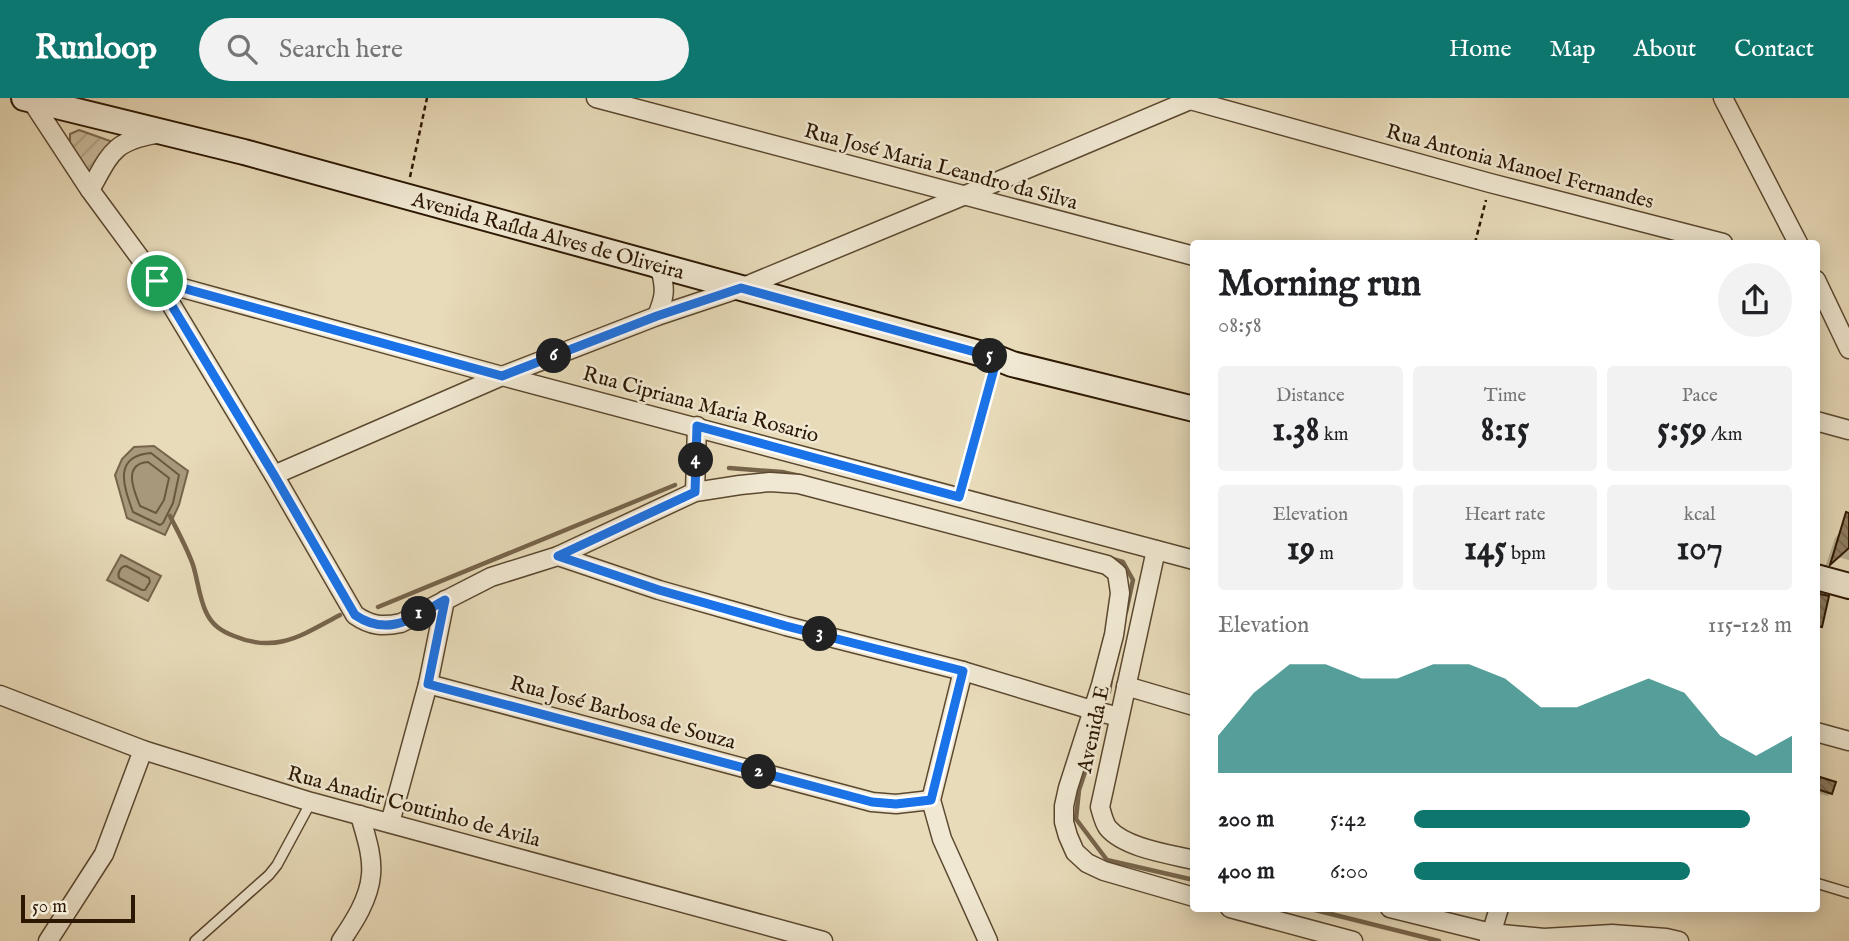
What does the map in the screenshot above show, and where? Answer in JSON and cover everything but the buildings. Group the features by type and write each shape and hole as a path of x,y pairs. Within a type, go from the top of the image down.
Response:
{"street":[{"name":"Rua José Maria Leandro da Silva","path":"596,98 1190,255"},
{"path":"1723,98 1796,240"},
{"name":"Avenida Raílda Alves de Oliveira","path":"28,99 166,132 1012,364 1190,408"},
{"path":"28,99 157,281 355,615 375,626 388,626 411,619 491,577 558,556 695,492 770,482 799,484 1107,565 1117,573 1120,583 1114,635 1068,788 1064,822 1075,852 1087,863 1104,871 1190,896"},
{"path":"274,475 502,376 657,316 741,288 1188,99"},
{"name":"Rua Antonia Manoel Fernandes","path":"1188,99 1490,183 1711,240"},
{"path":"90,190 109,156 120,146 135,137 166,132"},
{"path":"652,265 661,272 665,294 657,316"},
{"name":"Rua Cipriana Maria Rosario","path":"157,281 1190,559"},
{"path":"1820,288 1849,349"},
{"path":"1820,422 1849,430"},
{"path":"695,492 697,426"},
{"name":"Avenida E","path":"1156,550 1100,807 1107,827 1120,838 1142,847 1190,859"},
{"path":"558,556 659,590 963,671 1119,717"},
{"path":"1820,578 1849,586"},
{"path":"390,823 428,684 445,600"},
{"path":"963,671 931,800 942,839 988,941"},
{"name":"Rua José Barbosa de Souza","path":"428,684 872,802 896,804 931,800"},
{"path":"1126,686 1190,705"},
{"name":"Rua Anadir Coutinho de Avila","path":"0,695 143,750 311,803 823,941"},
{"path":"1820,733 1849,741"},
{"path":"48,941 104,854 143,750"},
{"path":"341,941 359,911 371,875 369,846 360,815"},
{"path":"1245,912 1353,941"},
{"path":"1404,912 1490,937 1544,939 1612,934 1679,941"},
{"path":"1490,937 1498,912"}],"lane":[{"path":"195,941 268,875 311,803"},
{"path":"1820,884 1849,893"}],"path":[{"path":"405,197 427,98"},
{"path":"1476,240 1490,183"},
{"path":"959,497 997,358"}],"shaded area":[{"path":"79,130 113,142 88,173 70,144 70,134"}],"water":[{"path":"154,446 188,471 179,505 165,535 127,518 115,475 122,459 134,447"},
{"path":"121,555 161,576 148,601 107,580"}],"waterway":[{"path":"729,468 800,476"},
{"path":"378,607 675,485"},
{"path":"170,516 193,565 208,617 225,632 249,641 276,643 301,635 340,615"},
{"path":"1109,558 1123,562 1133,580 1126,612"},
{"path":"1109,692 1111,679"},
{"path":"1101,724 1079,790 1076,819 1107,860 1190,879"},
{"path":"1323,912 1439,941"}],"route":[{"path":"157,281 502,376 657,316 741,288 997,358 959,497 697,426 695,492 558,556 659,590 963,671 931,800 896,804 872,802 428,684 445,600 411,619 388,626 375,626 355,615 157,281"}]}
